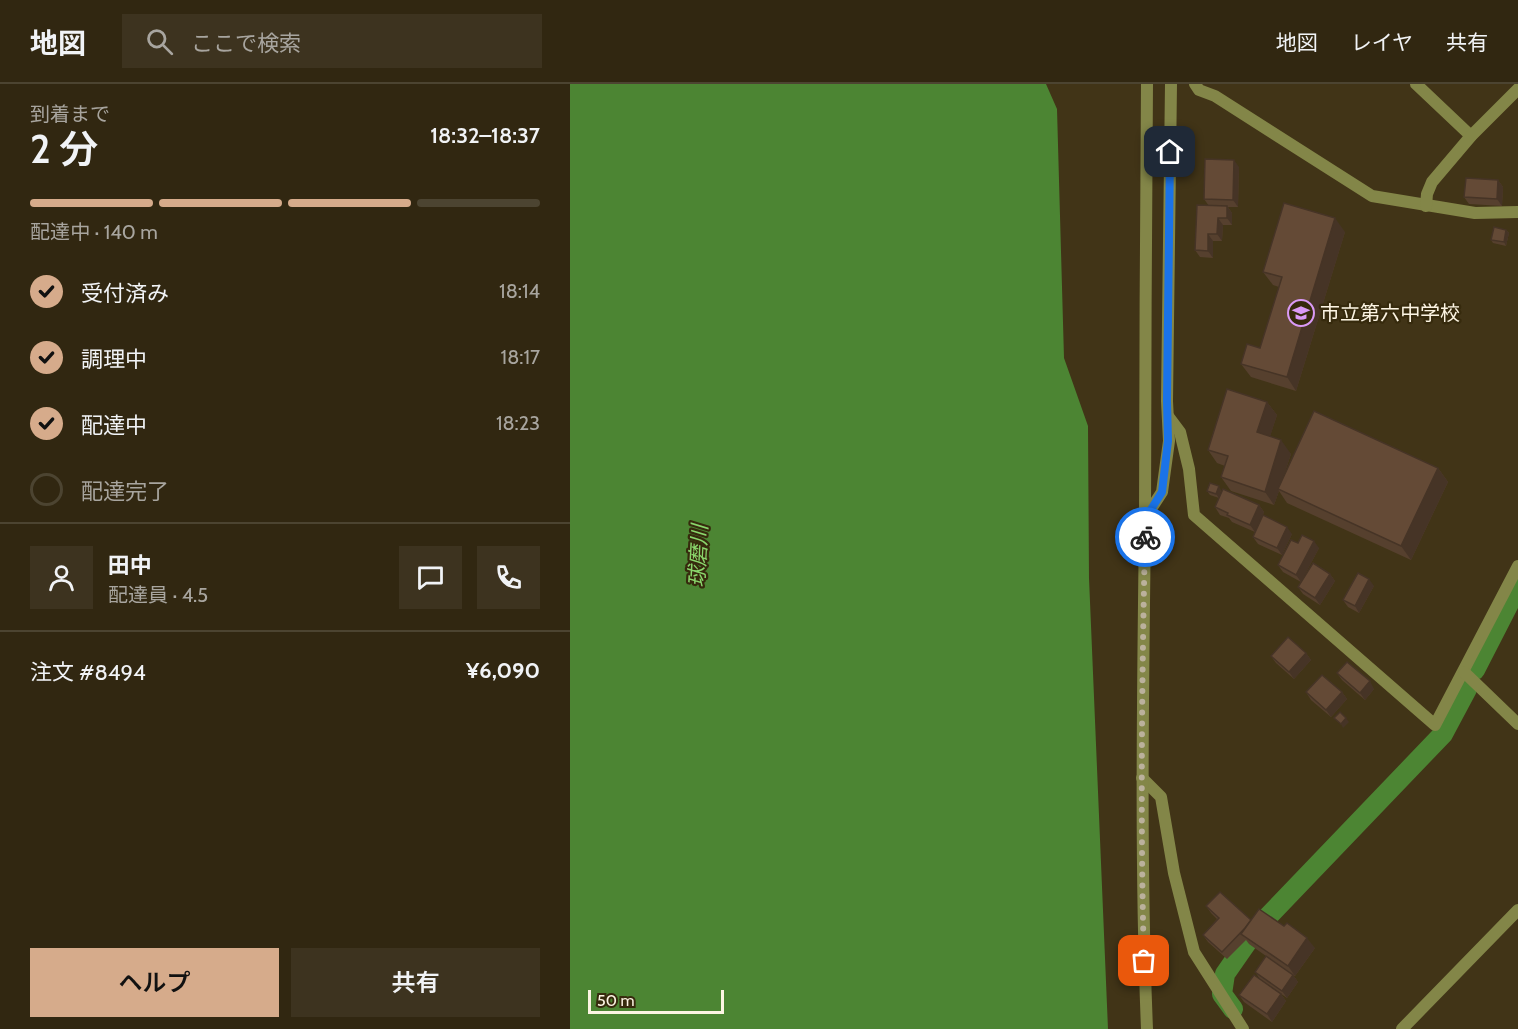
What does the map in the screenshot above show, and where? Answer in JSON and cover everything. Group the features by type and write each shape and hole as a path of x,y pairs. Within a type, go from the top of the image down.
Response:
{"street":[{"path":"1147,84 1142,778 1147,1029"},
{"path":"1145,519 1162,492 1168,441 1171,84"},
{"path":"1195,84 1199,90 1216,90 1372,196 1475,213 1518,212"},
{"path":"1416,84 1472,136"},
{"path":"1426,206 1432,182 1472,136 1518,89"},
{"path":"1168,416 1180,432 1189,469 1194,515 1434,725 1518,566"},
{"path":"1464,672 1518,724"},
{"path":"1142,778 1161,796 1174,873 1194,952 1244,1029"},
{"path":"1402,1029 1518,910"}],"water":[{"name":"球磨川","path":"570,84 1046,84 1057,109 1064,358 1088,426 1089,578 1108,1029 570,1029"}],"building":[{"path":"1205,159 1234,160 1233,200 1204,199"},
{"path":"1466,178 1498,180 1497,199 1464,197"},
{"path":"1284,203 1335,218 1287,377 1241,364 1247,344 1260,348 1282,277 1263,272"},
{"path":"1197,205 1227,206 1227,218 1218,218 1217,234 1208,234 1208,251 1195,250"},
{"path":"1494,227 1506,230 1504,242 1491,240"},
{"path":"1227,389 1267,402 1257,432 1281,440 1265,492 1221,477 1228,456 1208,450"},
{"path":"1314,411 1438,468 1401,546 1278,489"},
{"path":"1210,483 1219,486 1216,494 1207,491"},
{"path":"1223,489 1259,505 1250,525 1215,507"},
{"path":"1263,515 1287,527 1277,548 1253,537"},
{"path":"1302,535 1314,541 1296,575 1278,565 1291,540 1298,543"},
{"path":"1313,563 1330,574 1315,598 1298,587"},
{"path":"1358,573 1369,579 1355,606 1343,600"},
{"path":"1288,637 1306,653 1289,672 1271,656"},
{"path":"1347,662 1370,681 1360,693 1337,673"},
{"path":"1322,675 1342,692 1326,710 1306,692"},
{"path":"1340,712 1346,718 1341,724 1334,718"},
{"path":"1220,892 1251,920 1222,952 1203,935 1219,918 1206,906"},
{"path":"1259,909 1284,926 1287,923 1307,938 1288,966 1241,934"},
{"path":"1266,956 1293,975 1282,991 1255,972"},
{"path":"1254,975 1281,994 1267,1014 1239,995"}],"waterway":[{"path":"1475,670 1518,586"},
{"path":"1233,1009 1222,994 1225,974 1257,928 1443,734 1467,689"}],"way so far":[{"path":"1144,961 1142,711 1145,537"}],"place":[{"name":"市立第六中学校","path":"1301,313"}],"route":[{"path":"1145,537 1145,519 1162,492 1168,441 1170,152"}]}
